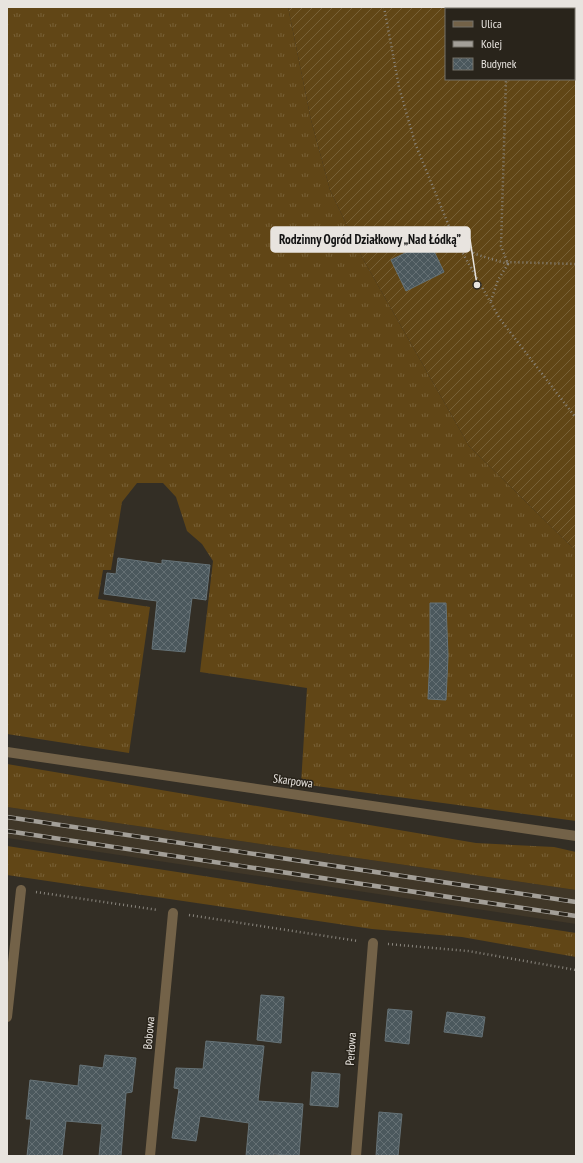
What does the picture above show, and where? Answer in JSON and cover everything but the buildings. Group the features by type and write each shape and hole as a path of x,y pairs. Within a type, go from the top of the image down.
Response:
{"street":[{"name":"Skarpowa","path":"7,752 576,836"},
{"path":"7,1017 21,890"},
{"name":"Bobowa","path":"150,1156 173,913"},
{"name":"Perłowa","path":"356,1156 370,962 373,943"}],"path":[{"path":"384,7 399,87 415,143 453,236 500,319 576,418"},
{"path":"506,80 501,246 508,264"},
{"path":"453,236 475,254 508,264"},
{"path":"491,302 498,280 508,264 506,262 576,264"},
{"path":"21,890 373,943 468,951 576,970"}],"shaded area":[{"path":"7,807 576,890 576,924 7,838"}],"green space":[{"path":"7,7 288,7 311,120 330,190 363,259 469,446 576,551 576,821 301,784 307,688 200,672 213,561 202,544 187,531 176,497 163,483 137,483 122,502 111,570 103,570 98,599 150,607 129,753 7,734"},
{"path":"288,7 576,7 576,551 469,446 363,259 330,190 311,120"},
{"path":"7,764 476,843 554,847 576,852 576,890 7,807"},
{"path":"7,846 576,933 576,957 462,937 372,929 7,875"}],"railway":[{"path":"7,817 576,902"},
{"path":"7,831 576,916"}],"place":[{"name":"Rodzinny Ogród Działkowy „Nad Łódką”","path":"477,285"}]}
